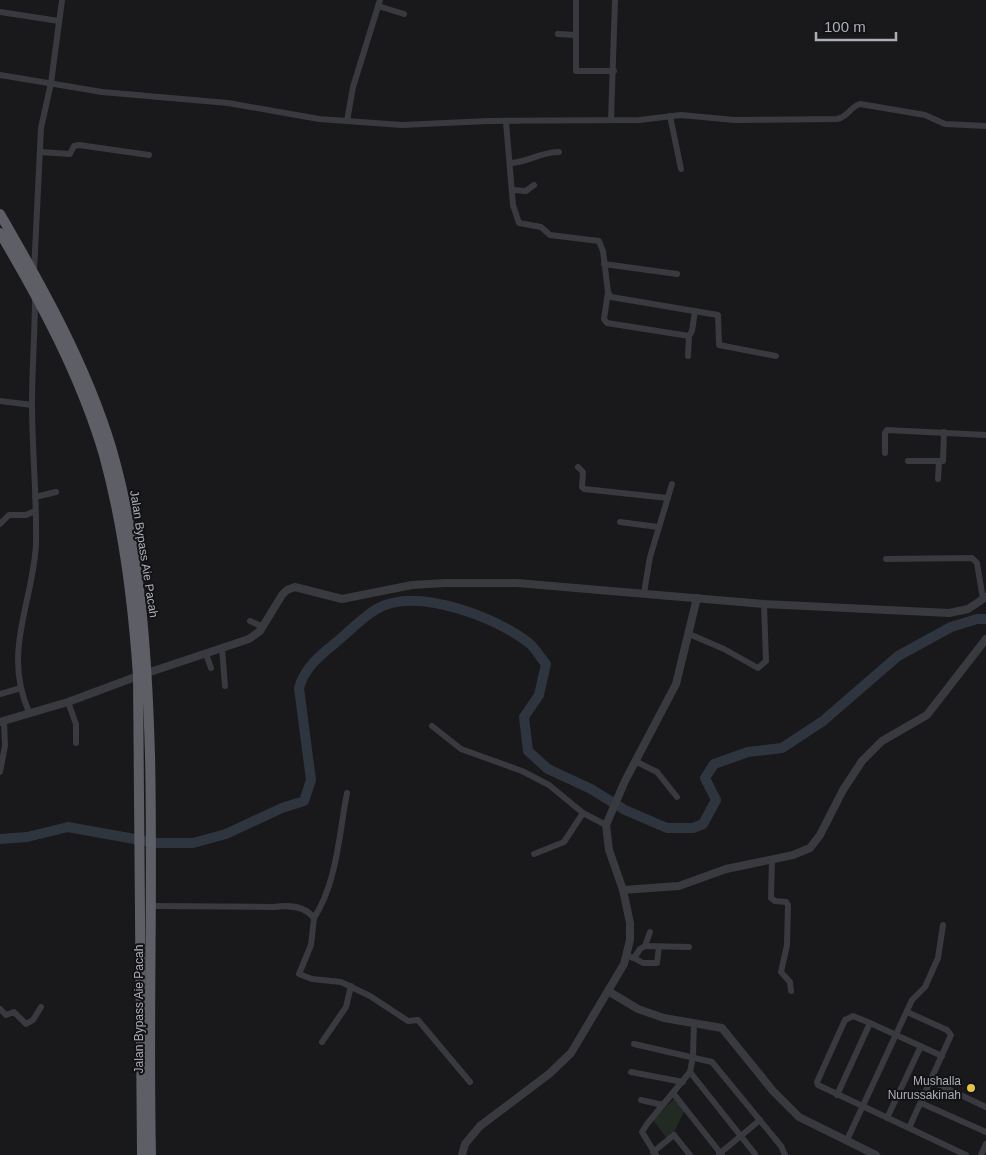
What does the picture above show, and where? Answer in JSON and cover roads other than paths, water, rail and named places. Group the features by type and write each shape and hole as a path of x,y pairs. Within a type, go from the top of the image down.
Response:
{"highway":[{"path":"0,214 34,277 48,312"},
{"path":"0,233 35,297 48,312"},
{"name":"Jalan Bypass Aie Pacah","path":"48,312 73,350 99,413 118,472 136,569 152,814 151,1155"},
{"name":"Jalan Bypass Aie Pacah","path":"142,1155 140,815 143,674"}],"street":[{"path":"29,712 21,688 17,652 35,559 32,404 34,277 42,118 51,83 62,0"},
{"path":"576,0 576,71 614,72"},
{"path":"611,120 615,0"},
{"path":"347,121 353,87 379,3 404,14"},
{"path":"0,12 59,21"},
{"path":"558,34 575,35"},
{"path":"0,76 102,92 228,103 319,119 402,125 488,121 639,120 670,116 757,120 837,119 846,116 860,104 925,114 945,124 986,126"},
{"path":"670,116 681,169"},
{"path":"506,122 511,162 513,205 519,223 540,227 550,235 599,241 608,292 604,319 606,322 689,336"},
{"path":"40,152 70,154 74,146 79,145 149,154"},
{"path":"511,162 526,161 539,154 558,152"},
{"path":"513,190 526,191 534,185"},
{"path":"604,264 677,274"},
{"path":"608,292 611,297 718,315 719,345 776,356"},
{"path":"688,356 689,336 692,331 696,311"},
{"path":"0,401 32,404"},
{"path":"884,453 885,433 887,430 986,435"},
{"path":"908,461 939,462 944,459 944,432"},
{"path":"938,479 939,462"},
{"path":"578,467 583,472 582,486 584,490 668,498"},
{"path":"644,593 658,527 672,484"},
{"path":"35,497 56,492"},
{"path":"0,524 9,515 26,515 35,511"},
{"path":"620,522 658,527"},
{"path":"0,772 5,746 2,721 68,702 143,674 249,639 263,627 282,595 287,590 295,587 342,600 412,585 517,583 764,604 949,613 983,601 977,563 972,558 886,559"},
{"path":"631,957 630,931 623,890 609,850 606,825 625,781 676,684 697,598"},
{"path":"689,634 724,649 758,668 762,667 766,661 764,604"},
{"path":"250,621 263,627"},
{"path":"623,890 680,886 726,869 802,853 816,842 853,772 871,749 927,715 986,639"},
{"path":"222,648 225,686"},
{"path":"206,654 210,668"},
{"path":"0,694 21,688"},
{"path":"68,702 76,724 76,743"},
{"path":"432,726 462,749 522,771 549,785 583,813 606,825"},
{"path":"635,761 657,772 677,797"},
{"path":"347,793 329,885 324,900 314,918 310,945 299,974 312,979 335,981 352,986 408,1021 418,1020 470,1082"},
{"path":"534,854 564,842 583,813"},
{"path":"772,859 771,898 775,901 786,902 788,905 787,945 781,972 790,982 791,991"},
{"path":"152,906 274,907 287,905 310,914 314,918"},
{"path":"846,1140 912,1000 925,987 938,958 943,925"},
{"path":"462,1155 466,1144 480,1126 562,1064 571,1053 631,957 645,946 650,932"},
{"path":"645,946 688,947"},
{"path":"631,957 643,963 657,963 659,947"},
{"path":"322,1042 346,1007 352,986"},
{"path":"608,991 651,1014 722,1028 792,1111 805,1121 876,1155"},
{"path":"0,1010 6,1015 16,1014 26,1024 32,1020 41,1007"},
{"path":"907,1012 950,1031 951,1038 909,1128"},
{"path":"942,1056 870,1023 853,1016 848,1017 817,1082 819,1086 966,1155"},
{"path":"690,1155 674,1135 654,1153 642,1132 690,1072 693,1056 694,1023"},
{"path":"838,1095 870,1023"},
{"path":"634,1044 693,1056 716,1065 785,1155"},
{"path":"887,1118 921,1046"},
{"path":"631,1072 683,1082"},
{"path":"690,1072 755,1154"},
{"path":"930,1081 986,1107"},
{"path":"673,1093 720,1154 760,1120"},
{"path":"641,1100 662,1105"},
{"path":"920,1103 986,1132"},
{"path":"980,1155 986,1144"}],"waterway":[{"path":"0,839 27,837 68,827 157,843 193,843 226,834 282,808 304,801 311,780 299,688 305,673 315,661 367,615 385,605 401,601 420,601 460,609 498,624 529,643 546,664 539,695 524,717 528,751 548,769 591,789 625,810 667,828 693,828 703,824 716,800 705,778 714,764 748,752 782,748 823,721 898,656 951,627 977,619 986,619"}],"place":[{"name":"Mushalla Nurussakinah","path":"971,1088"}]}
